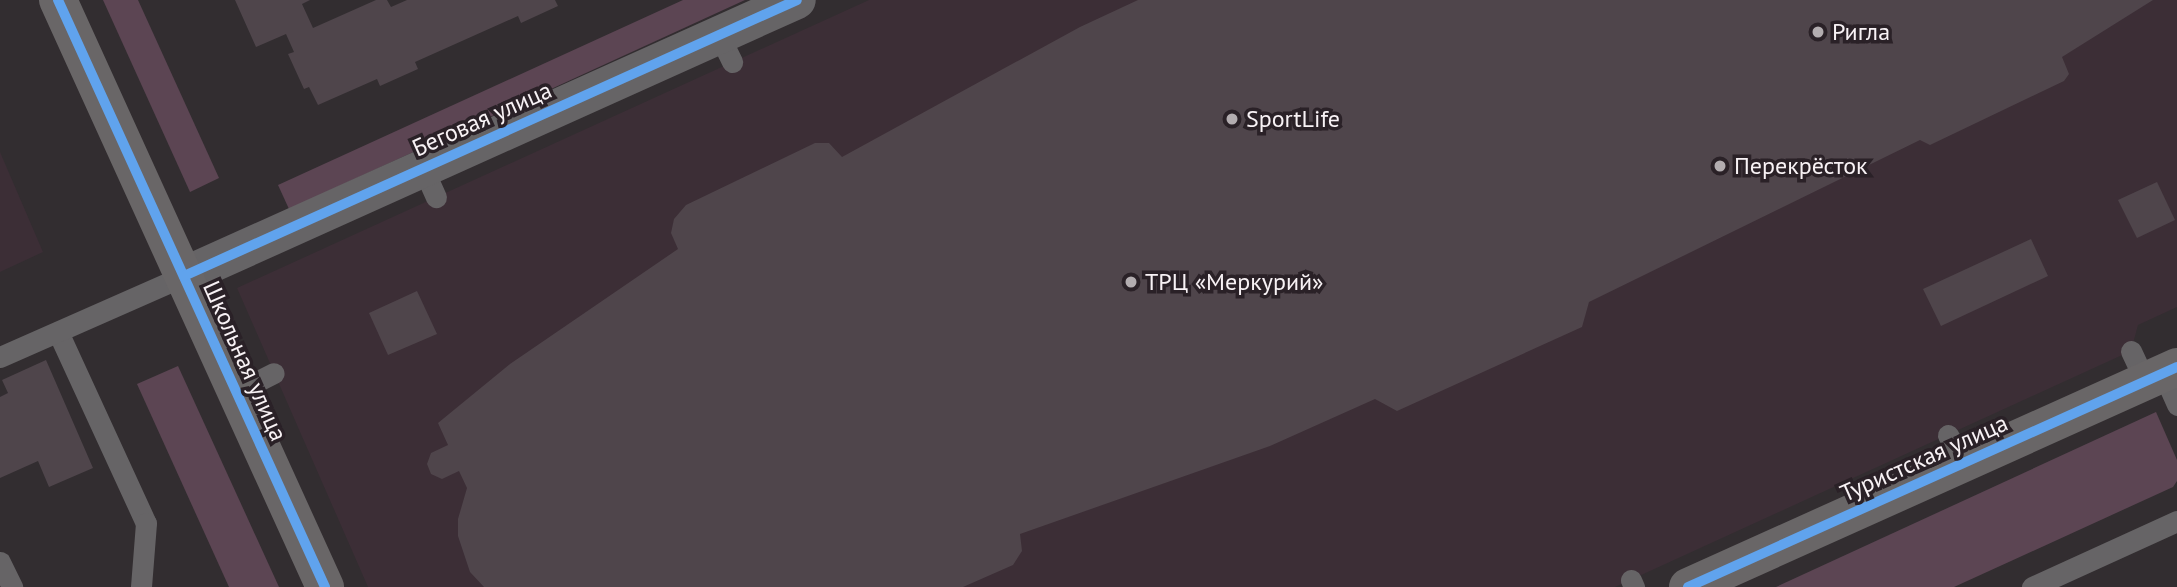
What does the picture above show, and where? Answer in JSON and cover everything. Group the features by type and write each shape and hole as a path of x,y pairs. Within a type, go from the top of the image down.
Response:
{"street":[{"name":"Школьная улица","path":"58,0 325,587"},
{"name":"Беговая улица","path":"184,276 430,182 725,49 797,0"},
{"name":"Туристская улица","path":"1688,587 1955,449 2159,375"}],"lane":[{"path":"0,357 184,276"},
{"path":"58,331 146,523 141,587"},
{"path":"236,392 274,373"},
{"path":"2032,587 2177,521"},
{"path":"0,562 12,587"}],"shaded area":[{"path":"103,0 138,0 219,178 190,192"},
{"path":"683,0 745,0 289,209 278,185"},
{"path":"869,0 2177,0 2177,307 2138,325 2131,351 1615,587 368,587 237,288"},
{"path":"0,152 43,252 0,272"},
{"path":"178,366 279,587 229,587 137,384"},
{"path":"2156,412 2177,460 2177,481 2173,487 1954,587 1776,587"}],"building":[{"path":"235,0 310,0 302,4 313,28 376,0 387,0 391,7 407,0 555,0 558,6 521,23 518,16 415,62 418,69 380,86 377,79 318,105 309,87 304,89 288,54 294,52 286,34 256,47"},
{"name":"ТРЦ «Меркурий»","path":"1138,0 2153,0 2062,57 2069,74 2064,81 1930,145 1920,140 1589,302 1582,327 1397,411 1375,399 1270,446 1020,534 1022,551 1013,565 963,587 484,587 470,572 458,536 458,519 467,488 459,471 442,479 431,474 427,464 431,453 448,445 438,423 510,364 678,249 671,233 674,219 686,205 815,143 829,143 842,157 1080,27"},
{"path":"2157,182 2175,220 2137,238 2118,200"},
{"path":"2031,239 2048,276 1941,326 1923,289"},
{"path":"417,291 437,334 388,355 369,313"},
{"path":"46,360 93,468 49,487 38,461 0,478 0,397 8,393 2,380"}],"cycle path":[{"path":"58,0 325,587"},
{"path":"184,276 797,0"},
{"path":"1688,587 2177,367"}],"place":[{"name":"Ригла","path":"1818,32"},
{"name":"SportLife","path":"1232,119"},
{"name":"Перекрёсток","path":"1720,166"},
{"name":"ТРЦ «Меркурий»","path":"1131,282"}]}
